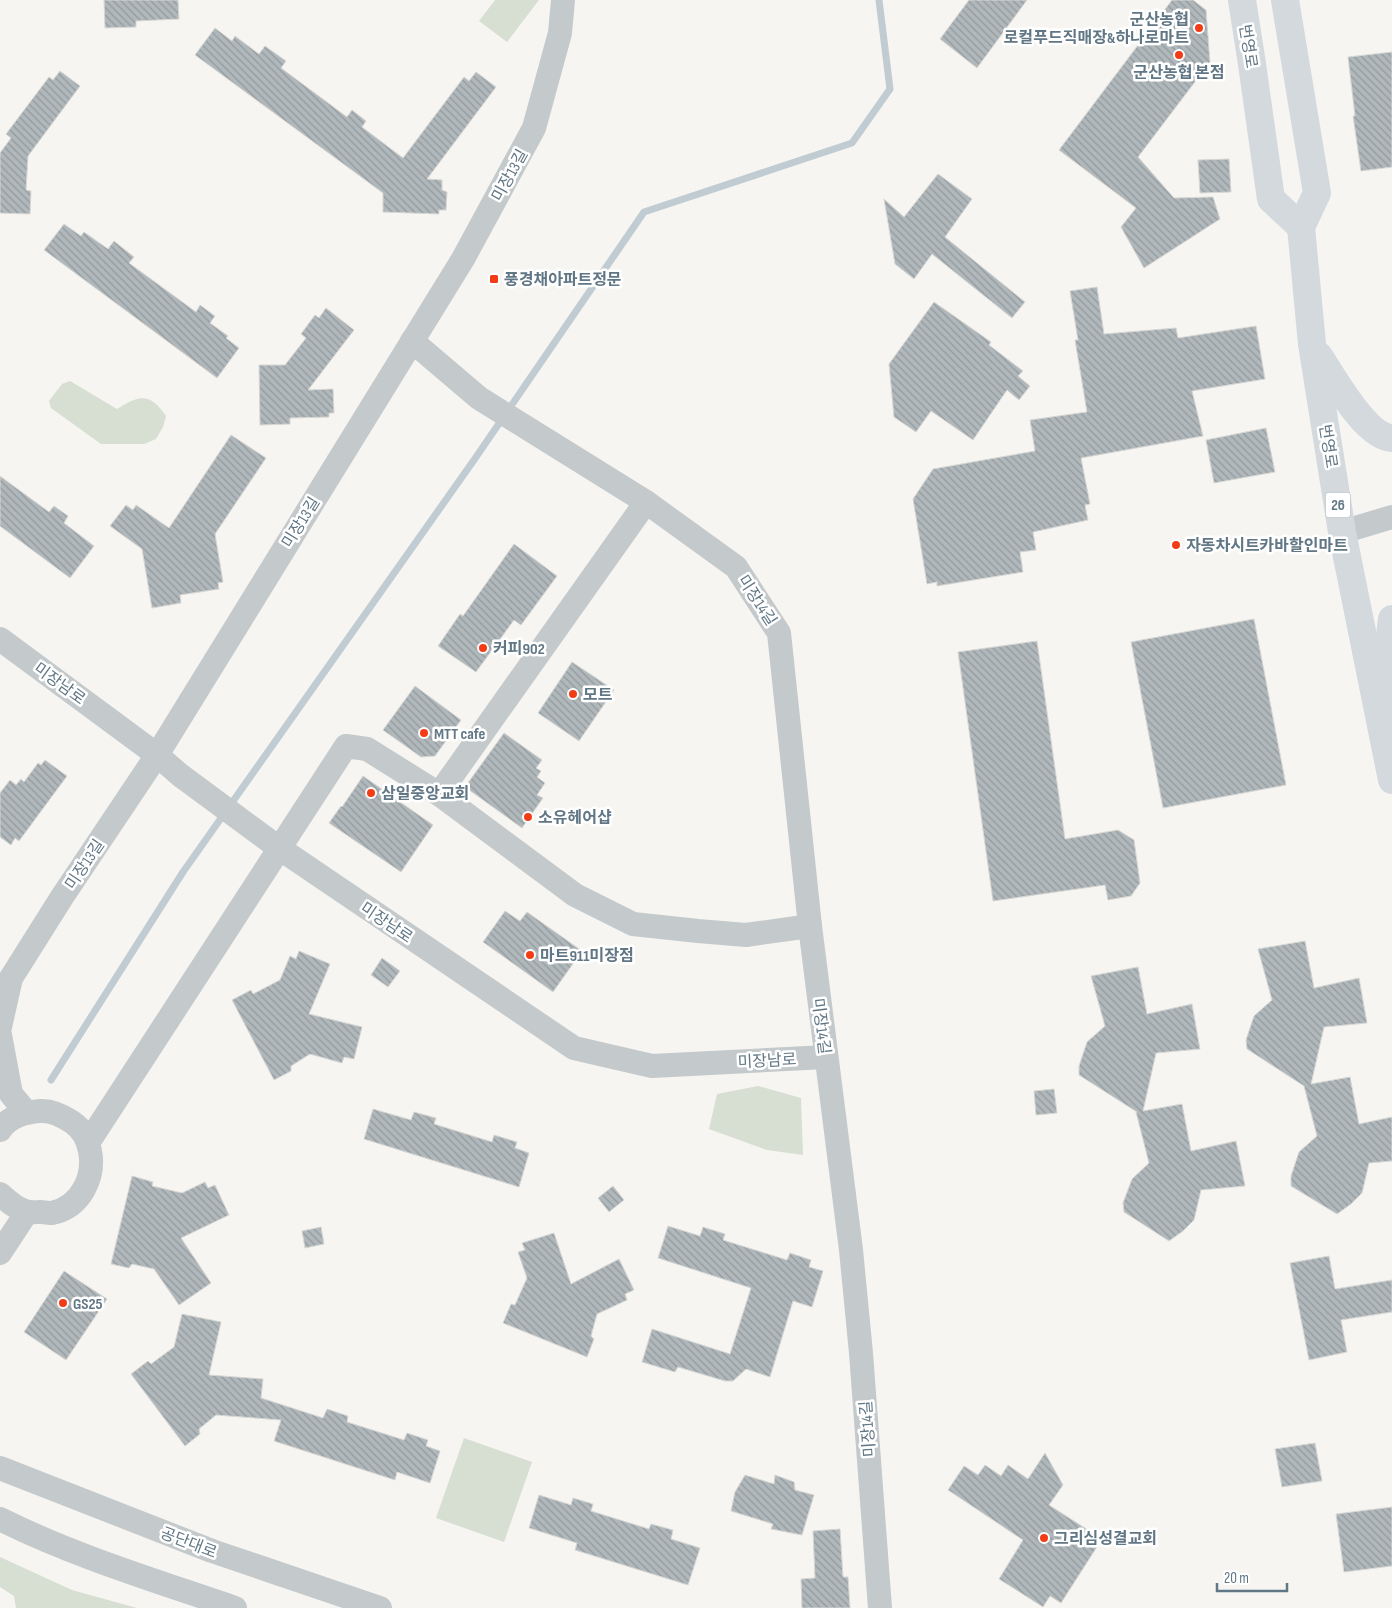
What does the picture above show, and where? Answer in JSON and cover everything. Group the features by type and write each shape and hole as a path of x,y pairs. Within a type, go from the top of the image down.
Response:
{"main road":[{"name":"번영로","path":"1242,0 1271,199 1301,228"},
{"name":"번영로","path":"1285,0 1317,192 1301,228 1312,344 1342,532 1392,780"},
{"path":"1312,344 1348,401 1370,427 1386,438 1392,438"},
{"path":"1384,747 1386,670 1392,619"}],"street":[{"name":"미장13길","path":"0,1027 10,978 157,754 463,259 534,128 560,33 563,0"},
{"name":"미장14길","path":"412,341 479,398 646,502 736,567 779,633 810,926 857,1306 880,1608"},
{"path":"439,794 646,502"},
{"path":"1342,532 1392,516"},
{"name":"미장남로","path":"0,639 157,754 180,775 279,848 574,1048 652,1066 826,1057"},
{"path":"88,1143 346,746 367,749 439,794 575,895 633,924 698,932 746,935 810,926"},
{"path":"0,1035 11,1094 26,1112"},
{"path":"0,1130 10,1120 26,1112 45,1110 62,1115 79,1127 88,1143 92,1161 90,1178 82,1193 69,1206 52,1213 27,1212 10,1204 0,1194"},
{"path":"0,1254 27,1212"},
{"name":"공단대로","path":"0,1468 212,1551 380,1608"},
{"path":"0,1519 28,1533 235,1608"}],"shaded area":[{"path":"495,0 539,0 507,42 479,21"},
{"path":"70,381 117,409 138,399 144,398 149,400 155,403 166,416 163,427 156,439 144,444 101,444 51,408 49,401 62,384"},
{"path":"758,1086 801,1098 803,1155 767,1150 709,1129 717,1094"},
{"path":"464,1438 532,1462 504,1542 436,1518"},
{"path":"0,1557 72,1590 137,1608 16,1608 14,1596 0,1587"}],"building":[{"path":"104,0 178,0 179,19 136,21 136,27 105,28"},
{"path":"969,0 1027,0 977,68 940,39"},
{"path":"1172,0 1193,0 1206,10 1210,62 1138,157 1174,198 1213,197 1220,219 1144,268 1121,227 1136,208 1059,150"},
{"path":"215,28 232,41 235,36 259,54 265,46 286,61 281,68 347,117 352,110 366,121 362,127 403,158 464,77 469,81 476,72 496,87 427,179 442,180 442,190 447,192 446,210 439,210 439,214 383,212 383,193 195,55"},
{"path":"1392,52 1392,167 1361,171 1353,116 1355,116 1348,57"},
{"path":"60,71 80,86 28,156 26,190 31,191 30,214 0,213 0,153 11,138 6,134 49,77 53,80"},
{"path":"1229,159 1231,192 1200,193 1198,160"},
{"path":"938,174 972,199 945,237 1025,302 1012,318 932,254 914,279 895,264 884,199 904,217"},
{"path":"64,224 81,236 84,232 108,249 114,241 134,257 129,263 196,312 200,305 215,316 210,323 228,336 226,338 239,348 217,378 44,250"},
{"path":"1097,287 1104,334 1176,328 1178,338 1256,326 1265,379 1192,391 1203,436 1081,458 1090,504 1085,505 1088,520 1033,532 1036,550 1020,552 1023,572 937,586 937,582 927,584 913,499 933,469 1035,451 1030,420 1087,412 1075,340 1078,340 1070,291"},
{"path":"934,302 991,342 989,345 1023,371 1018,376 1030,386 1019,400 1007,390 973,440 931,411 916,432 894,417 889,364"},
{"path":"326,308 354,330 308,390 333,389 334,413 329,413 329,417 290,418 290,424 260,425 259,365 285,365 306,338 301,334 315,315 319,318"},
{"path":"1266,428 1275,472 1214,483 1206,440"},
{"path":"231,435 266,458 215,534 223,582 218,583 219,589 180,595 181,603 152,608 142,549 110,526 126,505 133,510 136,505 169,528"},
{"path":"0,476 49,512 54,506 68,516 64,523 94,546 70,578 0,526"},
{"path":"514,544 557,576 521,625 514,620 476,672 438,646 460,614 463,616"},
{"path":"1254,619 1286,785 1163,808 1131,642"},
{"path":"1037,641 1065,839 1118,830 1134,840 1140,883 1131,896 1108,900 1105,885 993,901 958,652"},
{"path":"572,662 614,690 579,741 538,713"},
{"path":"415,686 461,720 435,756 421,757 383,730"},
{"path":"504,733 542,760 536,768 541,771 537,777 545,783 537,795 543,798 522,828 465,787"},
{"path":"45,760 67,776 19,841 15,838 11,845 0,837 0,793 10,780 16,785 21,779 24,782 38,763 41,765"},
{"path":"363,776 433,825 401,872 329,823"},
{"path":"505,911 520,921 527,912 582,951 553,992 483,942"},
{"path":"1305,941 1314,988 1359,978 1367,1023 1324,1027 1311,1084 1350,1077 1359,1124 1392,1117 1392,1161 1369,1163 1362,1193 1337,1214 1291,1186 1291,1176 1299,1152 1317,1136 1304,1086 1247,1049 1246,1040 1254,1016 1272,1000 1258,949"},
{"path":"299,951 330,964 309,1014 362,1027 354,1059 344,1057 342,1063 310,1054 291,1066 291,1071 274,1080 232,1000 251,990 253,994 280,980 290,956 296,959"},
{"path":"382,958 400,971 388,987 371,975"},
{"path":"1138,967 1147,1014 1192,1004 1200,1049 1156,1053 1143,1111 1182,1104 1191,1151 1236,1141 1245,1186 1201,1190 1194,1220 1169,1241 1124,1212 1123,1203 1132,1179 1149,1163 1137,1112 1079,1075 1079,1066 1087,1042 1105,1026 1091,976"},
{"path":"1054,1089 1057,1113 1036,1115 1034,1091"},
{"path":"373,1109 411,1120 414,1112 436,1118 434,1124 492,1142 494,1135 517,1142 515,1148 529,1153 519,1187 364,1139"},
{"path":"132,1176 153,1182 152,1186 182,1193 205,1182 208,1188 215,1185 229,1215 181,1238 211,1283 179,1305 154,1269 132,1264 129,1268 111,1264"},
{"path":"613,1186 624,1200 609,1212 598,1198"},
{"path":"668,1226 700,1236 703,1227 725,1234 723,1240 787,1260 790,1253 811,1260 809,1267 823,1271 812,1307 793,1301 770,1377 746,1369 733,1381 725,1381 678,1367 675,1372 642,1362 652,1329 730,1354 751,1288 658,1258"},
{"path":"321,1227 324,1244 305,1248 302,1231"},
{"path":"554,1233 571,1284 619,1259 634,1290 625,1294 627,1300 597,1314 591,1336 594,1339 587,1357 503,1323 511,1304 515,1305 527,1278 518,1252 525,1250 522,1243"},
{"path":"1329,1256 1335,1289 1392,1280 1392,1312 1341,1320 1347,1352 1309,1360 1290,1263"},
{"path":"64,1271 107,1299 66,1360 24,1332"},
{"path":"182,1314 221,1322 209,1375 263,1379 261,1398 323,1418 327,1409 348,1416 347,1422 404,1440 407,1433 428,1440 426,1446 440,1451 430,1483 397,1472 395,1480 274,1441 281,1420 216,1415 199,1429 200,1434 185,1446 131,1374 148,1361 151,1364 174,1347"},
{"path":"1315,1443 1322,1481 1282,1487 1275,1449"},
{"path":"1045,1453 1063,1485 1049,1505 1102,1539 1061,1603 1050,1596 1043,1607 999,1579 1023,1540 948,1490 964,1466 978,1475 985,1465 1001,1476 1008,1465 1028,1479"},
{"path":"745,1475 774,1484 775,1475 794,1482 795,1490 814,1495 802,1535 771,1529 773,1524 731,1511 735,1492"},
{"path":"539,1495 571,1505 573,1498 593,1504 591,1511 649,1529 651,1524 673,1530 671,1539 700,1548 688,1585 575,1550 577,1543 529,1528"},
{"path":"1392,1507 1392,1566 1344,1572 1336,1514"},
{"path":"840,1529 843,1577 848,1577 850,1608 802,1608 801,1579 815,1578 813,1531"}],"waterway":[{"path":"51,1080 183,872 474,460 644,212 852,143 890,89 879,0"}],"place":[{"name":"군산농협 로컬푸드직매장&하나로마트","path":"1199,28"},
{"name":"군산농협 본점","path":"1179,55"},
{"name":"풍경채아파트정문","path":"494,279"},
{"name":"자동차시트카바할인마트","path":"1176,545"},
{"name":"커피902","path":"483,648"},
{"name":"모트","path":"573,694"},
{"name":"MTT cafe","path":"424,733"},
{"name":"삼일중앙교회","path":"371,793"},
{"name":"소유헤어샵","path":"528,817"},
{"name":"마트911미장점","path":"530,955"},
{"name":"GS25","path":"63,1303"},
{"name":"그리심성결교회","path":"1044,1538"}]}
